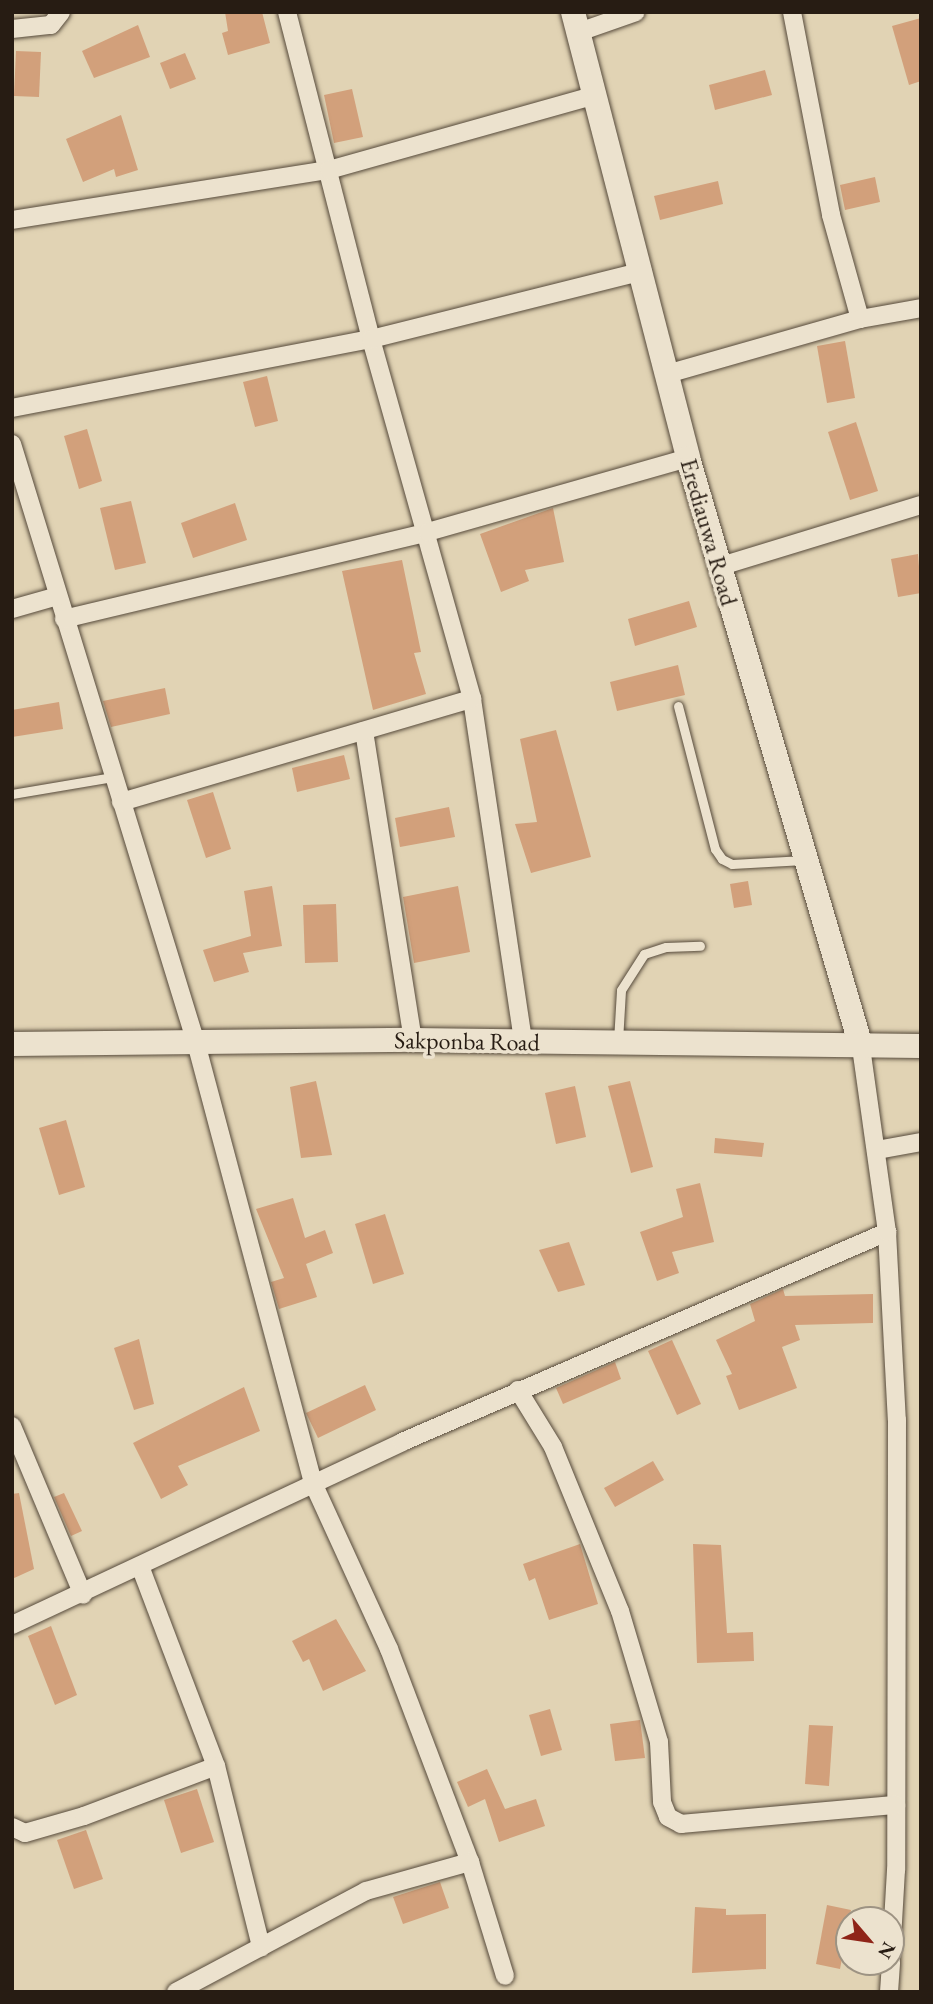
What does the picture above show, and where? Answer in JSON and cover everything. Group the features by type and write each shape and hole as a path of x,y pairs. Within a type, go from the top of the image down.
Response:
{"street":[{"path":"12,29 51,25 61,12"},
{"path":"286,12 371,340 428,532 472,699 523,1042"},
{"path":"576,22 636,12"},
{"path":"792,12 831,215 860,319"},
{"name":"Erediauwa Road","path":"576,22 718,567 861,1046"},
{"path":"12,220 329,170 596,95"},
{"path":"12,408 371,340 643,271"},
{"path":"667,374 860,319 921,308"},
{"path":"12,444 196,1043 313,1483 389,1649 470,1862 505,1976"},
{"path":"64,619 428,532 688,458"},
{"path":"718,567 921,505"},
{"path":"12,608 58,596"},
{"path":"121,802 472,699"},
{"path":"364,731 413,1040"},
{"name":"Sakponba Road","path":"12,1044 413,1040 921,1046"},
{"path":"861,1046 887,1232 897,1420 896,1805 893,1906"},
{"path":"877,1150 921,1142"},
{"path":"12,1625 83,1595 313,1483 518,1390 887,1232"},
{"path":"518,1390 553,1447 620,1611 659,1742 662,1802 668,1817 681,1824 896,1805"},
{"path":"13,1432 83,1595"},
{"path":"140,1566 216,1766 261,1947"},
{"path":"12,1827 24,1833 84,1816 216,1766"},
{"path":"176,1992 366,1891 470,1862"},
{"path":"874,1992 889,1991"}],"lane":[{"path":"678,706 715,849 722,859 732,864 806,860"},
{"path":"12,793 113,777"},
{"path":"618,1043 621,990 644,954 666,947 700,946"}],"building":[{"path":"225,12 262,12 270,43 228,55 222,33 228,31"},
{"path":"921,18 921,81 909,85 892,26"},
{"path":"138,25 150,57 94,78 82,51"},
{"path":"16,51 41,52 39,97 14,96"},
{"path":"185,53 196,79 170,89 160,63"},
{"path":"765,70 772,95 715,110 709,85"},
{"path":"352,89 363,137 334,143 324,95"},
{"path":"121,115 138,170 116,177 114,169 83,182 66,139"},
{"path":"875,177 880,202 845,210 840,185"},
{"path":"718,181 723,204 660,220 654,196"},
{"path":"845,341 855,398 827,403 817,346"},
{"path":"267,376 278,421 255,427 243,382"},
{"path":"856,422 878,491 850,500 828,432"},
{"path":"87,429 102,481 79,489 64,436"},
{"path":"131,501 146,563 115,570 100,508"},
{"path":"235,503 247,540 193,558 181,523"},
{"path":"553,508 564,562 525,570 529,581 501,592 480,534"},
{"path":"918,554 921,593 898,597 891,559"},
{"path":"402,560 421,652 414,653 426,694 373,710 342,571"},
{"path":"689,601 697,627 635,646 628,619"},
{"path":"678,665 685,695 617,711 610,682"},
{"path":"165,688 170,714 111,727 103,701"},
{"path":"59,702 63,729 12,737 12,710"},
{"path":"556,730 591,857 531,873 515,824 537,822 520,739"},
{"path":"344,755 350,779 297,792 292,768"},
{"path":"213,792 231,849 206,858 187,800"},
{"path":"449,807 455,837 400,847 395,818"},
{"path":"748,881 752,905 734,908 730,884"},
{"path":"272,886 282,946 243,953 249,972 214,982 203,950 251,936 244,891"},
{"path":"458,886 470,952 414,963 403,897"},
{"path":"336,904 338,962 305,963 303,905"},
{"path":"316,1081 332,1155 301,1158 290,1087"},
{"path":"630,1081 653,1167 631,1173 608,1086"},
{"path":"575,1086 586,1137 556,1144 545,1093"},
{"path":"66,1120 85,1187 59,1195 39,1128"},
{"path":"715,1138 764,1143 762,1157 714,1153"},
{"path":"700,1183 714,1242 672,1252 679,1273 657,1281 640,1232 683,1217 676,1189"},
{"path":"293,1198 305,1238 325,1230 333,1253 306,1264 317,1297 279,1309 271,1282 284,1278 256,1209"},
{"path":"385,1214 404,1274 373,1284 355,1224"},
{"path":"569,1242 585,1285 558,1292 539,1250"},
{"path":"783,1289 785,1296 873,1294 873,1323 795,1325 800,1340 782,1347 797,1388 739,1410 726,1376 732,1374 716,1340 755,1321 750,1304"},
{"path":"139,1339 154,1404 134,1410 114,1348"},
{"path":"672,1340 701,1404 677,1415 648,1351"},
{"path":"615,1362 621,1379 563,1404 556,1388"},
{"path":"365,1385 376,1410 318,1438 306,1413"},
{"path":"244,1387 260,1431 178,1466 188,1485 161,1499 133,1443"},
{"path":"653,1461 664,1480 615,1507 604,1488"},
{"path":"19,1493 34,1569 12,1579 12,1494"},
{"path":"64,1493 82,1531 71,1536 54,1497"},
{"path":"580,1544 598,1604 549,1620 535,1578 529,1581 523,1564"},
{"path":"693,1544 721,1545 727,1633 753,1632 754,1661 697,1663"},
{"path":"336,1619 366,1671 323,1691 309,1659 303,1662 292,1641"},
{"path":"51,1626 77,1695 55,1705 28,1636"},
{"path":"550,1709 562,1750 541,1756 529,1715"},
{"path":"640,1720 645,1758 615,1761 610,1724"},
{"path":"809,1725 833,1726 829,1786 805,1784"},
{"path":"487,1769 505,1809 536,1799 545,1826 499,1842 485,1799 468,1807 457,1782"},
{"path":"197,1789 214,1842 181,1853 164,1800"},
{"path":"86,1830 103,1879 74,1889 57,1840"},
{"path":"440,1882 449,1908 403,1924 393,1897"},
{"path":"827,1905 835,1907 835,1968 816,1964"},
{"path":"695,1907 726,1909 726,1915 766,1914 766,1969 692,1973"}]}
